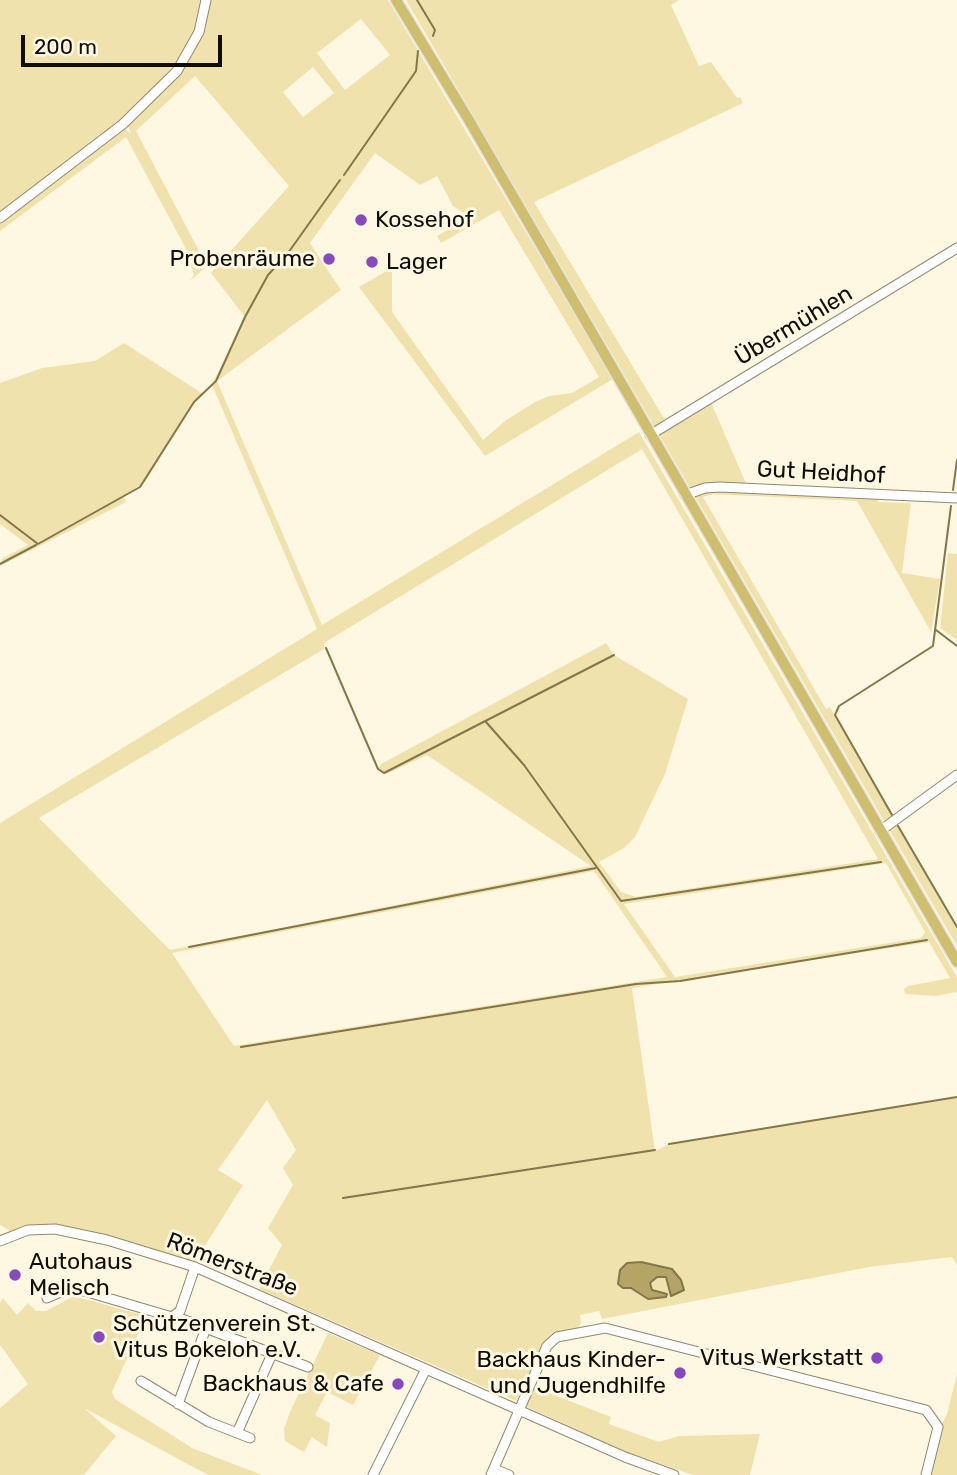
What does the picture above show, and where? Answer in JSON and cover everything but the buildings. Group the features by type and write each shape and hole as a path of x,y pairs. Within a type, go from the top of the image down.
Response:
{"main road":[{"path":"396,0 470,122 957,962"}],"street":[{"path":"0,218 123,124 177,71 199,32 206,0"},
{"name":"Übermühlen","path":"650,435 957,248"},
{"name":"Gut Heidhof","path":"685,495 705,488 720,487 957,498"},
{"path":"880,831 957,775"},
{"name":"Römerstraße","path":"1,1238 27,1230 70,1231 195,1268 625,1457 674,1475"},
{"path":"174,1316 180,1311 195,1268"},
{"path":"47,1298 65,1290 83,1291 166,1317 174,1316 308,1367"},
{"path":"178,1404 206,1328"},
{"path":"509,1475 492,1472 517,1409 552,1341 557,1337 610,1328 926,1410 935,1419 938,1427 926,1475"},
{"path":"237,1433 272,1354"},
{"path":"373,1475 426,1368"},
{"path":"141,1381 178,1404 250,1438"}],"shaded area":[{"path":"0,0 201,0 197,28 187,51 125,119 0,217"},
{"path":"208,0 388,0 613,379 485,456 359,287 392,268 392,312 483,440 505,421 535,402 549,396 572,393 599,377 499,210 441,243 437,236 470,217 453,206 437,176 420,185 375,153 310,243 341,290 217,381 322,625 639,432 957,977 957,992 935,996 905,994 904,989 908,986 950,978 929,942 632,988 655,1151 669,1144 957,1097 957,1265 952,1257 869,1267 602,1319 599,1311 580,1315 581,1323 576,1331 545,1344 516,1401 259,1289 282,1245 268,1228 293,1185 283,1168 296,1150 267,1100 218,1170 243,1185 193,1265 35,1227 10,1231 0,1225 0,823 317,629 212,385 245,317 211,273 289,186 195,76 136,131 207,266 190,281 194,275 186,249 126,137 0,231 0,220 123,126 131,134 127,124 178,74 203,31","holes":["361,19 390,55 345,90 317,53","313,67 334,93 303,117 283,92","642,449 878,859 636,897 621,892 599,862 624,848 635,837 665,774 688,699 614,655 606,643 381,764 378,769 386,774 427,755 591,866 170,950 39,818 324,649 324,643","886,863 925,932 921,938 675,977 624,904","594,871 667,977 234,1046 172,953"]},
{"path":"406,0 679,0 671,5 699,66 711,62 737,98 740,97 743,103 534,202 668,425 710,400 748,488 878,495 878,502 911,503 902,573 940,579 931,632 857,501 713,494 703,497 826,709 830,707 957,927 957,946"},
{"path":"124,343 203,394 194,402 145,482 123,496 126,502 0,566 3,558 28,545 0,524 0,383 42,368 95,361"},
{"path":"948,553 957,554 957,640 940,628"},
{"path":"641,1262 672,1269 681,1280 684,1290 671,1296 666,1277 657,1277 650,1283 652,1290 667,1294 666,1297 648,1299 631,1288 623,1288 618,1284 620,1270 627,1263"},
{"path":"74,1296 146,1316 112,1392 115,1399 192,1448 262,1475 208,1475 84,1408 116,1436 84,1475 0,1475 0,1408 28,1384 0,1345 0,1303 3,1298 17,1315 28,1303 36,1311 46,1311"},
{"path":"328,1333 380,1355 353,1405 327,1392 315,1415 330,1423 327,1447 312,1437 304,1452 285,1441 284,1429"},
{"path":"957,1374 957,1475 926,1475 937,1434 947,1414"},
{"path":"533,1387 611,1417 609,1424 659,1442 679,1436 760,1434 750,1475 693,1475 626,1452 525,1406"}],"waterway":[{"path":"417,0 435,30 433,36"},
{"path":"344,175 416,71 418,51"},
{"path":"0,515 38,544 140,487 194,402 216,381 245,317 268,275 288,253 340,180"},
{"path":"953,490 957,460"},
{"path":"892,815 835,715 839,706 933,646 951,506"},
{"path":"0,564 36,545"},
{"path":"936,630 957,646"},
{"path":"326,648 378,769 384,773 614,655"},
{"path":"486,722 524,765 621,901 881,862"},
{"path":"898,826 957,927"},
{"path":"189,947 596,868"},
{"path":"241,1047 636,984 680,981 927,940"},
{"path":"669,1144 957,1097"},
{"path":"343,1198 655,1150"}],"place":[{"name":"Kossehof","path":"361,220"},
{"name":"Probenräume","path":"329,259"},
{"name":"Lager","path":"372,262"},
{"name":"Autohaus Melisch","path":"15,1275"},
{"name":"Schützenverein St. Vitus Bokeloh e.V.","path":"99,1337"},
{"name":"Vitus Werkstatt","path":"877,1358"},
{"name":"Backhaus Kinder- und Jugendhilfe","path":"680,1373"},
{"name":"Backhaus & Cafe","path":"398,1384"}]}
